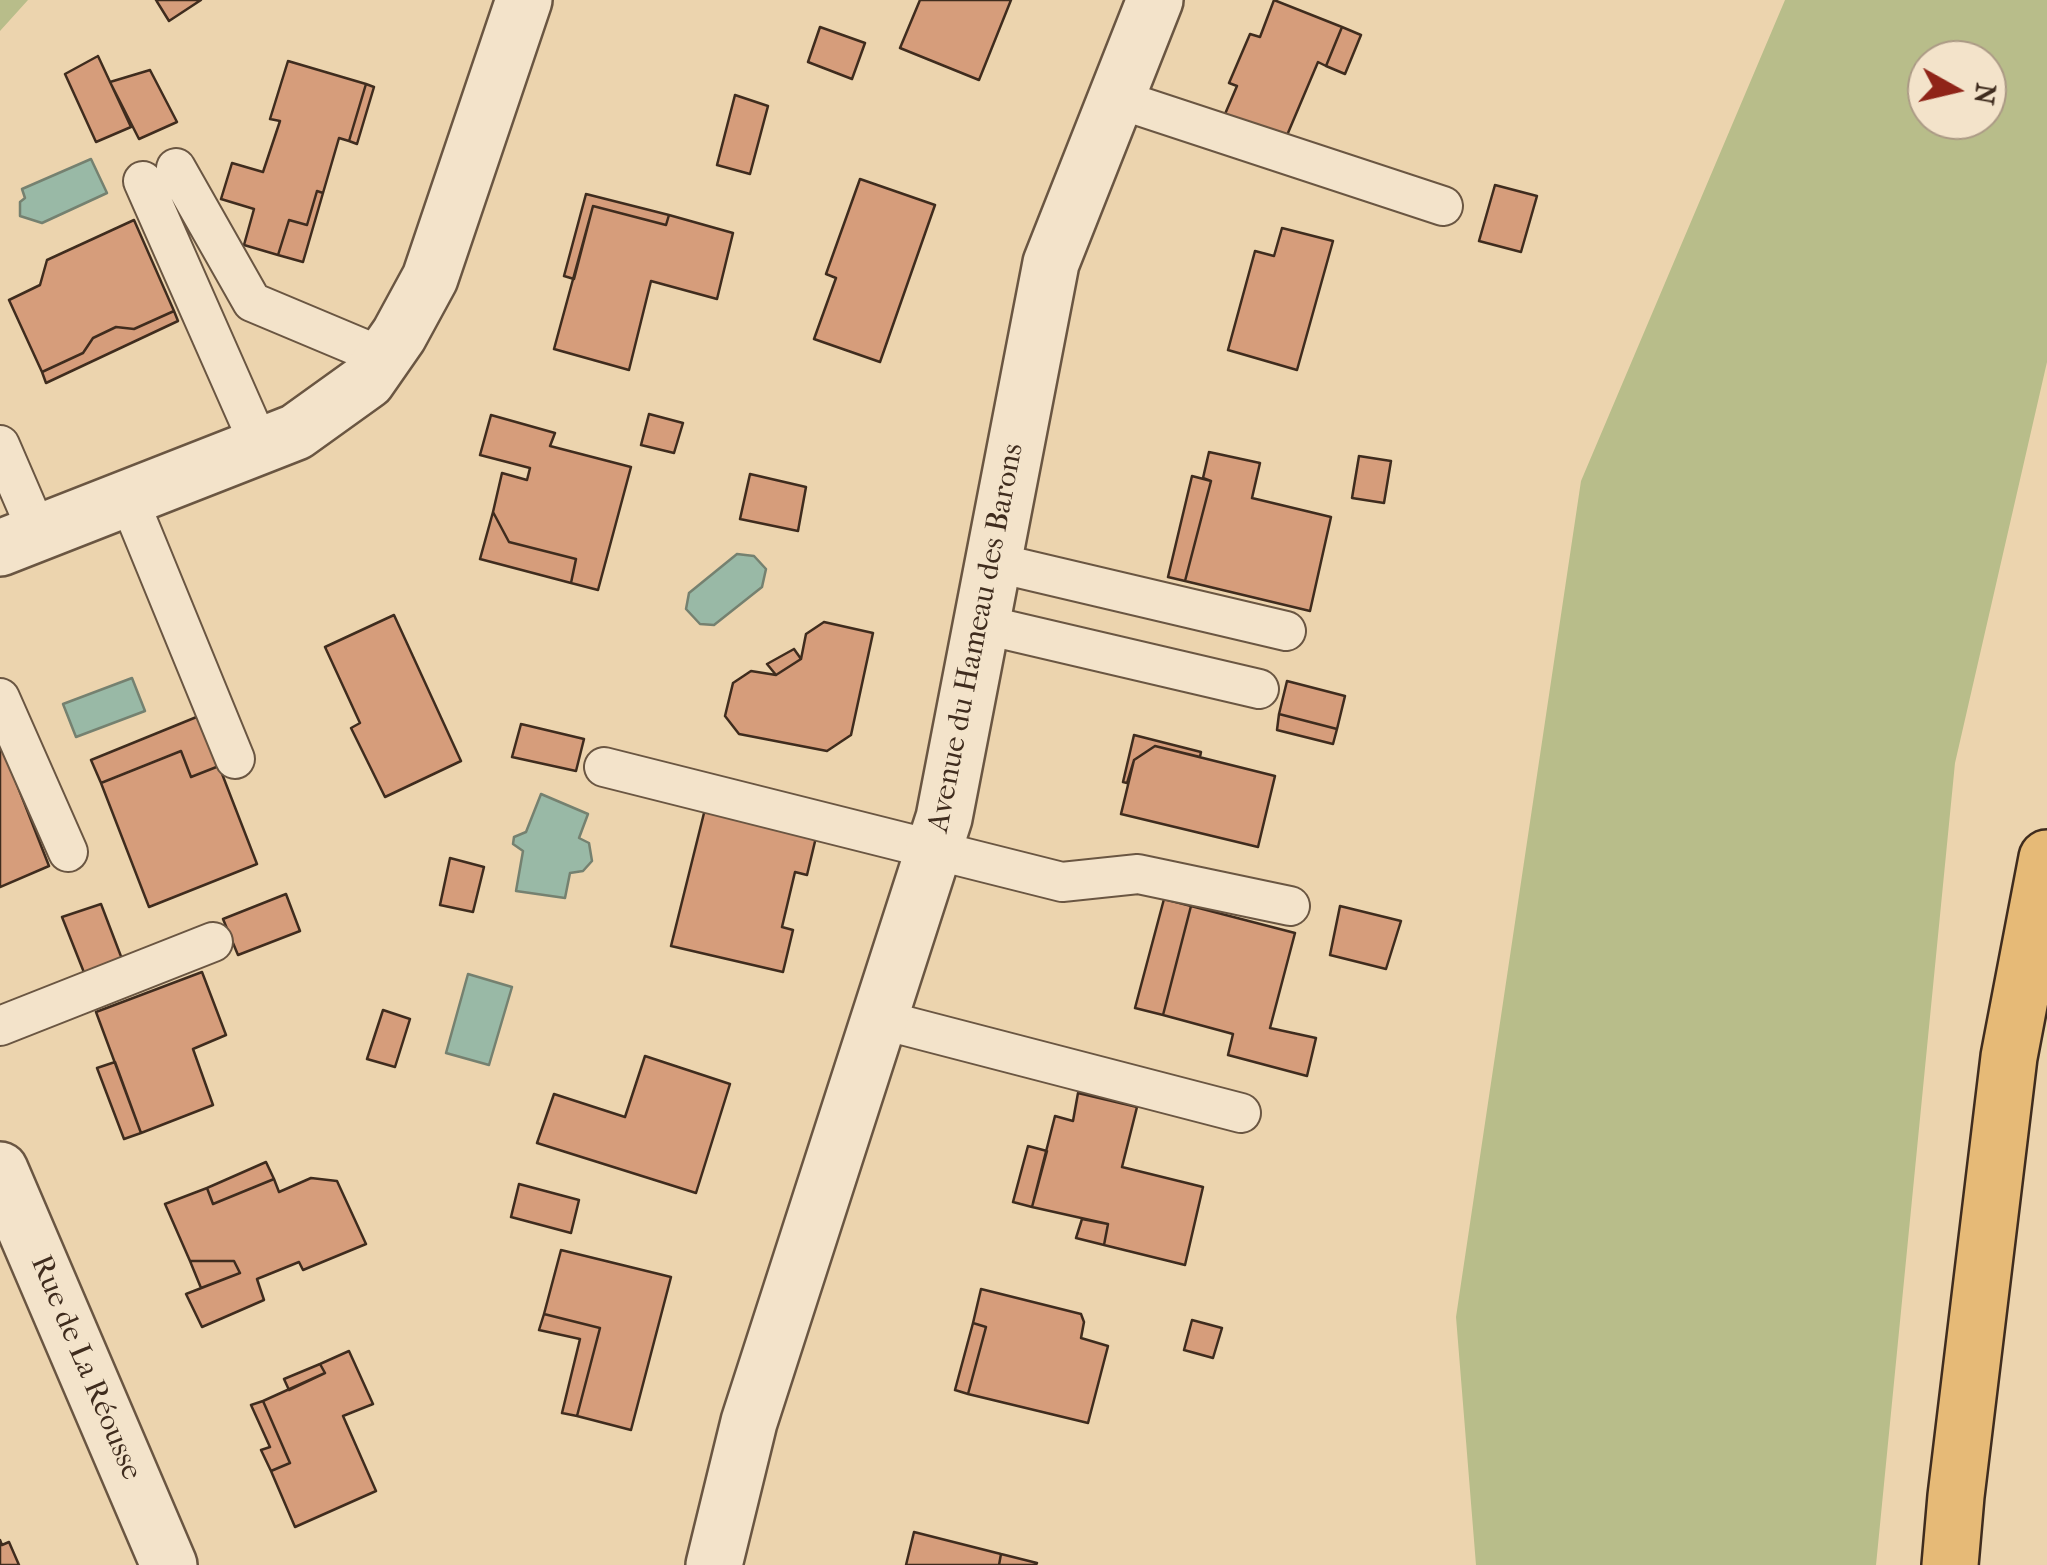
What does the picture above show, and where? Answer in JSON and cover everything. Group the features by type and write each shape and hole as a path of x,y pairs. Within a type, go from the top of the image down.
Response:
{"main road":[{"path":"1950,1565 2009,1057 2047,858"}],"street":[{"path":"19,541 296,432 367,381 430,278 524,0"},
{"name":"Avenue du Hameau des Barons","path":"714,1565 749,1422 944,818 1050,263 1154,0"},
{"name":"Rue de La Réousse","path":"0,1170 170,1565"}],"lane":[{"path":"1115,98 1443,206"},
{"path":"260,446 159,174 252,302 383,357"},
{"path":"0,445 19,541"},
{"path":"128,498 235,759"},
{"path":"993,562 1286,630"},
{"path":"981,624 1260,689"},
{"path":"0,698 68,852"},
{"path":"604,767 1062,882 1138,874 1290,906"},
{"path":"0,1026 213,942"},
{"path":"879,1019 1241,1113"}],"green space":[{"path":"0,0 28,0 0,31"},
{"path":"1785,0 2047,0 2047,362 1955,763 1876,1565 1476,1565 1456,1317 1581,481"}],"shaded area":[{"path":"91,159 107,193 42,223 20,216 20,202 25,198 22,189"},
{"path":"737,554 754,556 766,569 762,587 714,625 700,624 686,609 689,593"},
{"path":"132,678 145,711 76,737 63,704"},
{"path":"541,794 588,814 579,838 589,843 592,861 583,871 570,873 565,898 516,891 523,851 513,844 514,837 526,832"},
{"path":"468,974 512,987 489,1065 446,1053"}],"building":[{"path":"156,0 201,0 169,21"},
{"path":"920,0 1011,0 979,80 900,48"},
{"path":"1274,0 1342,27 1326,66 1318,62 1285,140 1225,114 1237,86 1229,83 1250,34 1260,37"},
{"path":"820,27 865,43 852,79 808,62"},
{"path":"1342,27 1361,35 1345,74 1326,66"},
{"path":"98,56 131,127 96,142 65,74"},
{"path":"288,61 366,84 349,141 339,138 323,193 317,191 307,225 289,220 278,255 244,245 254,209 221,199 232,163 263,172 280,121 270,119"},
{"path":"150,70 177,122 139,139 110,82"},
{"path":"366,84 374,87 357,144 349,141"},
{"path":"735,95 768,106 750,174 717,165"},
{"path":"860,179 935,205 880,362 814,339 836,278 826,274"},
{"path":"1495,185 1537,196 1521,252 1479,241"},
{"path":"317,191 323,193 303,262 278,255 289,220 307,225"},
{"path":"586,194 669,215 666,225 593,206 574,279 564,276"},
{"path":"593,206 666,225 669,215 733,233 717,299 651,281 629,370 554,349"},
{"path":"134,220 174,311 134,329 116,327 93,338 83,353 42,372 9,300 40,285 47,260"},
{"path":"1282,228 1333,241 1297,370 1228,350 1255,251 1274,256"},
{"path":"174,311 178,321 46,383 42,372 83,353 93,338 116,327 134,329"},
{"path":"649,414 683,423 674,453 641,445"},
{"path":"491,415 555,433 550,446 631,467 598,590 571,583 576,559 509,542 493,512 502,473 527,480 530,468 480,455"},
{"path":"1209,452 1260,463 1252,498 1331,517 1310,611 1185,581 1211,481 1203,478"},
{"path":"1359,456 1391,461 1384,503 1352,498"},
{"path":"750,474 806,487 798,531 740,519"},
{"path":"1192,476 1211,481 1185,581 1168,577"},
{"path":"493,512 509,542 576,559 571,583 480,559"},
{"path":"394,615 461,761 385,797 351,728 360,723 325,647"},
{"path":"824,622 873,633 851,735 827,751 739,734 725,716 733,683 751,671 776,675 801,659 806,634"},
{"path":"794,649 801,659 776,675 767,664"},
{"path":"1287,681 1345,696 1337,729 1279,714"},
{"path":"1279,714 1337,729 1333,744 1277,730"},
{"path":"199,716 219,766 191,777 181,751 101,783 91,760"},
{"path":"521,724 584,739 576,771 512,757"},
{"path":"1134,735 1201,752 1200,757 1155,746 1134,760 1127,783 1123,782"},
{"path":"0,741 49,866 0,887"},
{"path":"1155,746 1275,776 1258,847 1121,814 1134,760"},
{"path":"181,751 191,777 219,766 257,864 149,907 101,783"},
{"path":"706,805 817,833 807,875 795,872 782,927 793,930 783,972 671,946"},
{"path":"450,858 484,867 473,912 440,905"},
{"path":"286,894 300,931 238,955 223,919"},
{"path":"1164,899 1191,906 1163,1015 1135,1008"},
{"path":"101,904 122,959 85,975 62,917"},
{"path":"1191,906 1295,933 1270,1028 1316,1038 1307,1076 1228,1055 1233,1034 1163,1015"},
{"path":"1340,906 1401,921 1386,969 1330,955"},
{"path":"202,972 226,1035 193,1049 213,1105 141,1133 96,1012"},
{"path":"383,1010 410,1019 395,1067 367,1059"},
{"path":"645,1056 730,1084 696,1193 537,1143 554,1094 625,1117"},
{"path":"115,1062 141,1133 124,1139 97,1068"},
{"path":"1078,1093 1137,1107 1122,1167 1203,1187 1185,1265 1104,1245 1108,1224 1032,1207 1055,1116 1073,1121"},
{"path":"1028,1146 1047,1151 1032,1207 1013,1202"},
{"path":"266,1162 274,1179 213,1204 207,1188"},
{"path":"311,1178 337,1181 366,1244 303,1270 299,1262 257,1279 264,1300 202,1327 186,1294 240,1273 234,1261 190,1261 165,1204 207,1188 213,1204 274,1179 279,1192"},
{"path":"519,1184 579,1200 571,1233 511,1217"},
{"path":"1082,1219 1108,1224 1104,1245 1076,1238"},
{"path":"561,1250 671,1277 631,1430 577,1416 600,1328 544,1314"},
{"path":"190,1261 234,1261 240,1273 201,1288"},
{"path":"981,1289 1081,1314 1081,1338 1108,1346 1088,1423 968,1394 986,1327 973,1323"},
{"path":"544,1314 600,1328 577,1416 562,1413 580,1339 539,1330"},
{"path":"1192,1320 1222,1328 1213,1358 1184,1350"},
{"path":"973,1323 986,1327 968,1394 955,1390"},
{"path":"349,1351 373,1404 343,1416 376,1491 295,1527 271,1471 290,1463 263,1401 325,1373 320,1364"},
{"path":"320,1364 325,1373 289,1390 284,1379"},
{"path":"263,1401 290,1463 271,1471 261,1450 270,1447 251,1405"},
{"path":"914,1532 1001,1554 999,1565 906,1565"},
{"path":"0,1540 2,1545 9,1542 19,1565 0,1565"},
{"path":"1001,1554 1037,1563 999,1565"}]}
